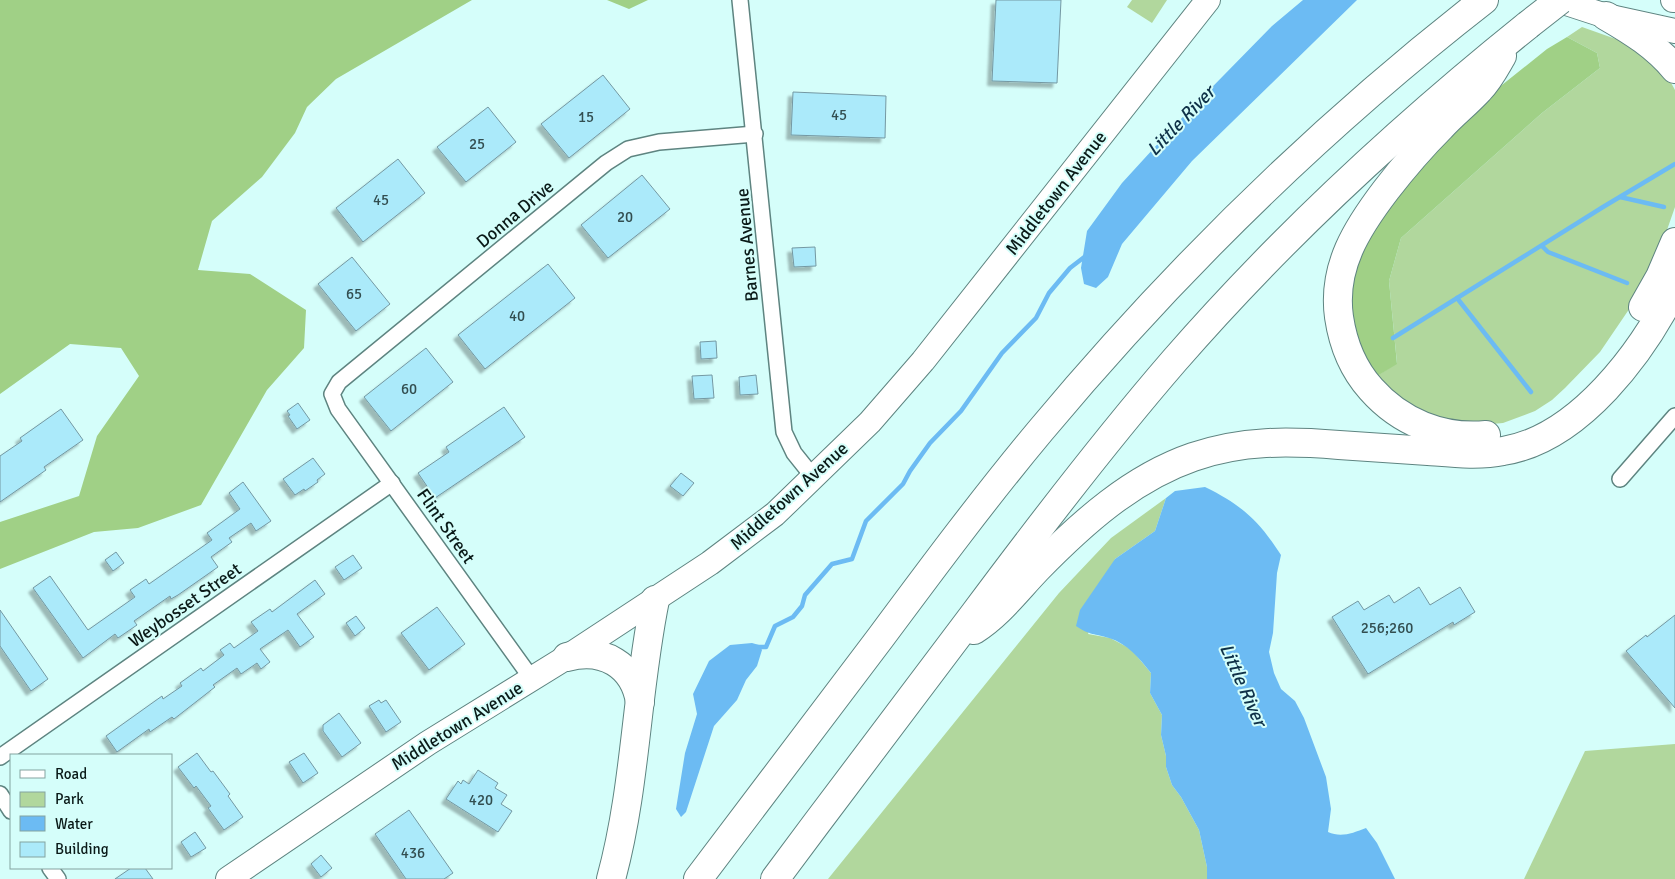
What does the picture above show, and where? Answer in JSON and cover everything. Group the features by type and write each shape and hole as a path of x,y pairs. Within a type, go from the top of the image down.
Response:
{"highway":[{"path":"775,879 951,644 1113,434 1174,361 1225,304 1363,166 1441,96 1558,0"},
{"path":"698,879 956,537 1042,429 1103,359 1181,275 1279,177 1377,89 1481,3"},
{"path":"1606,16 1649,43 1675,69"},
{"path":"1519,32 1481,88 1449,118 1407,164 1364,220 1348,250 1339,280 1338,311 1340,326 1348,352 1366,384 1395,411 1421,425 1446,433 1471,436 1493,434 1515,430 1533,422 1552,411 1576,391 1627,334 1649,297 1675,242"},
{"path":"951,644 978,628 999,611 1055,550 1108,505 1144,480 1191,458 1222,448 1260,442 1303,442 1474,454 1513,450 1542,439 1590,403 1619,373 1650,331 1675,288"},
{"path":"611,879 626,812 655,600"},
{"path":"567,656 593,654 617,663 633,679 641,704"}],"main road":[{"name":"Middletown Avenue","path":"228,879 428,743 655,600 732,548 775,514 870,422 923,361 1208,0"},
{"path":"1558,0 1606,16 1675,31"}],"street":[{"name":"Barnes Avenue","path":"740,0 784,432 794,453 814,478"},
{"name":"Donna Drive","path":"332,394 339,382 606,163 628,149 660,142 755,134"},
{"name":"Flint Street","path":"332,394 338,409 532,679"},
{"path":"1620,479 1675,416"},
{"name":"Weybosset Street","path":"0,757 392,483"},
{"path":"0,794 10,809"}],"green space":[{"path":"0,0 472,0 336,79 307,107 295,133 262,177 212,221 198,270 250,274 306,310 304,348 267,390 201,505 138,528 94,532 0,569 0,522 79,496 97,436 139,376 121,348 70,344 0,394"},
{"path":"607,0 648,0 629,9"},
{"path":"1132,0 1167,0 1152,23 1127,7"},
{"path":"1582,27 1627,43 1664,70 1675,90 1675,207 1660,250 1634,302 1600,352 1552,400 1535,411 1503,423 1470,426 1418,413 1374,378 1397,363 1389,281 1401,238 1542,113 1600,68 1597,53 1567,37"},
{"path":"1567,37 1597,53 1600,68 1542,113 1401,238 1389,281 1397,364 1374,378 1348,319 1350,269 1393,197 1492,93 1547,49"},
{"path":"1166,498 1155,531 1115,559 1088,634 1110,638 1131,649 1151,673 1150,693 1162,715 1161,735 1166,756 1166,767 1172,785 1181,797 1199,830 1207,867 1207,879 828,879 1059,593 1111,538"},
{"path":"1675,744 1675,879 1524,879 1585,751"}],"water":[{"name":"Little River","path":"1303,0 1357,0 1192,161 1122,244 1108,277 1096,288 1084,284 1081,268 1087,231 1122,183 1175,125 1272,26"},
{"name":"Little River","path":"1205,487 1240,507 1249,515 1281,555 1277,573 1273,633 1269,652 1274,673 1281,689 1295,701 1304,718 1326,777 1331,809 1328,832 1342,835 1366,828 1377,843 1395,879 1207,879 1207,867 1199,830 1181,797 1172,785 1166,767 1166,756 1161,735 1162,715 1150,693 1151,673 1122,644 1109,638 1089,633 1076,626 1080,610 1115,559 1155,531 1166,498 1175,491"},
{"path":"752,643 759,645 762,650 757,666 746,680 737,700 714,726 686,812 681,817 676,809 685,753 697,714 693,694 709,661 730,645"}],"building":[{"path":"996,0 1061,0 1057,83 992,81"},
{"path":"603,75 630,109 569,158 541,124"},
{"path":"793,92 886,96 885,138 791,135"},
{"path":"488,107 516,142 466,182 437,147"},
{"path":"398,159 425,193 363,242 336,208"},
{"path":"642,175 670,209 608,258 581,225"},
{"path":"815,247 816,266 794,267 792,248"},
{"path":"352,257 390,304 356,331 318,284"},
{"path":"548,264 575,298 485,369 458,335"},
{"path":"716,341 717,358 701,359 700,342"},
{"path":"426,348 453,382 391,431 364,397"},
{"path":"712,375 714,398 694,399 692,376"},
{"path":"756,375 758,394 740,395 739,377"},
{"path":"298,403 310,420 297,429 288,416 290,415 287,411"},
{"path":"504,407 525,437 435,498 418,473 449,452 446,447"},
{"path":"61,409 83,440 44,467 46,470 0,502 0,456 22,441 20,438"},
{"path":"313,458 325,474 317,480 318,482 295,495 283,479"},
{"path":"681,473 694,483 683,496 670,486"},
{"path":"243,482 271,521 256,531 251,523 229,538 232,542 211,557 218,567 178,595 171,599 170,596 134,621 137,625 118,638 115,634 83,658 33,588 50,576 88,630 135,597 130,590 146,579 149,584 212,540 207,533 240,509 229,493"},
{"path":"116,552 124,563 113,571 105,560"},
{"path":"353,555 362,568 344,580 335,567"},
{"path":"315,580 325,594 297,614 314,637 300,647 288,630 260,649 270,662 261,669 257,663 241,674 237,668 213,685 215,687 174,719 172,717 150,732 149,729 117,752 106,736 162,696 163,699 182,686 180,683 201,668 203,671 224,655 220,650 230,643 234,648 258,631 251,622 270,609 272,612"},
{"path":"1419,587 1430,605 1460,587 1475,612 1454,625 1453,622 1368,674 1332,617 1358,601 1364,610 1389,595 1394,603"},
{"path":"437,607 465,644 429,670 401,633"},
{"path":"0,610 48,679 31,691 0,646"},
{"path":"1675,615 1675,708 1626,651"},
{"path":"356,616 365,628 355,636 346,623"},
{"path":"379,700 381,703 386,700 401,722 386,732 369,706"},
{"path":"339,713 361,743 342,757 323,731 323,725"},
{"path":"197,753 230,794 228,796 243,817 224,830 208,808 211,806 178,767"},
{"path":"304,753 318,773 303,783 289,762"},
{"path":"478,770 498,783 495,788 507,795 501,804 512,811 498,832 446,799 458,781 461,784 463,780 469,784"},
{"path":"409,810 453,873 444,879 406,879 375,834"},
{"path":"195,832 206,848 191,857 181,842"},
{"path":"321,855 332,868 321,877 311,864"},
{"path":"130,869 146,869 153,879 115,879"}],"waterway":[{"path":"1393,338 1675,164"},
{"path":"1620,197 1664,207"},
{"path":"1542,246 1548,252 1627,283"},
{"path":"756,647 766,647 775,626 793,617 802,606 805,595 832,564 852,559 866,521 903,484 930,443 961,411 1002,353 1036,318 1049,293 1070,268 1087,255"},
{"path":"1457,298 1531,392"}]}
